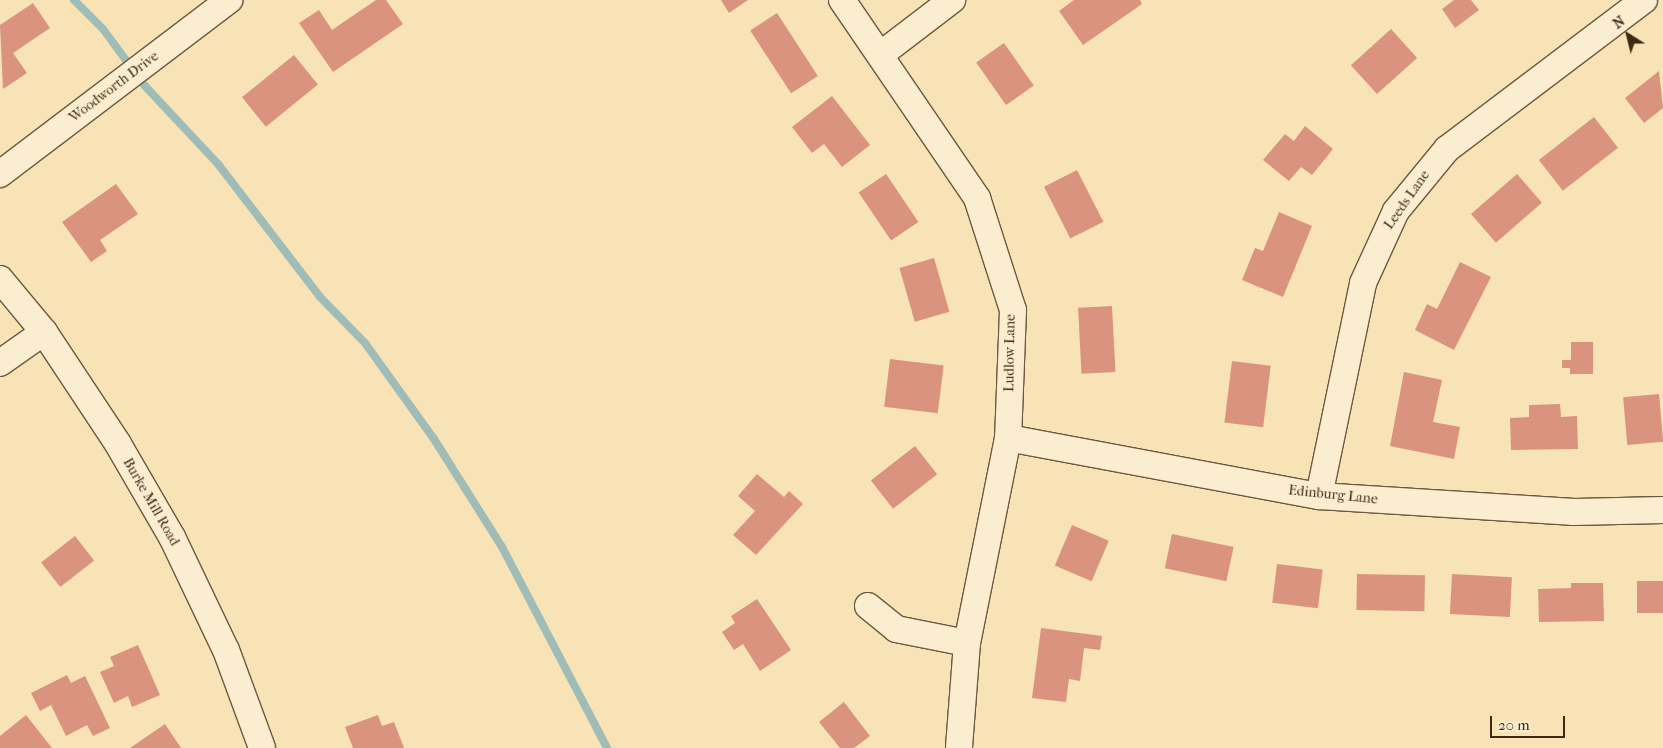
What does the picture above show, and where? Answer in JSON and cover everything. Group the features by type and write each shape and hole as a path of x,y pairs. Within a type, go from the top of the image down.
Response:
{"street":[{"name":"Woodworth Drive","path":"0,174 229,0"},
{"name":"Ludlow Lane","path":"842,0 977,198 1013,310 1008,438 967,643 959,748"},
{"path":"880,55 952,0"},
{"name":"Leeds Lane","path":"1319,496 1363,283 1396,211 1447,149 1644,0"},
{"name":"Burke Mill Road","path":"0,279 44,332 118,444 198,586 262,748"},
{"path":"0,363 44,332"},
{"name":"Edinburg Lane","path":"1008,438 1319,496 1574,512 1663,510"},
{"path":"868,606 896,629 967,643"}],"building":[{"path":"376,0 386,0 403,24 333,72 299,23 319,10 332,30"},
{"path":"721,0 748,0 729,13"},
{"path":"1074,0 1140,0 1142,4 1083,45 1059,11"},
{"path":"1454,0 1471,0 1479,10 1455,28 1442,9"},
{"path":"33,3 50,28 13,53 27,73 3,89 0,25"},
{"path":"777,13 818,76 791,93 750,30"},
{"path":"1391,29 1417,58 1377,94 1351,65"},
{"path":"1004,43 1034,86 1006,105 976,63"},
{"path":"294,55 318,85 266,127 242,97"},
{"path":"1659,71 1663,108 1644,123 1625,98"},
{"path":"832,96 870,145 842,167 824,144 812,153 792,127"},
{"path":"1594,117 1618,148 1563,191 1539,160"},
{"path":"1305,126 1333,149 1312,175 1301,167 1289,181 1263,160 1285,134 1294,141"},
{"path":"1077,170 1103,222 1070,238 1044,187"},
{"path":"886,174 918,222 891,241 859,192"},
{"path":"1517,174 1542,203 1496,243 1471,214"},
{"path":"116,184 138,214 100,240 107,251 91,262 62,222"},
{"path":"1279,212 1312,226 1283,297 1242,280 1255,248 1263,251"},
{"path":"934,258 949,312 915,322 899,268"},
{"path":"1460,262 1491,277 1454,350 1415,330 1427,304 1437,309"},
{"path":"1112,306 1115,372 1082,374 1078,308"},
{"path":"1571,342 1593,342 1593,374 1570,374 1570,368 1562,368 1562,360 1571,360"},
{"path":"890,359 944,366 938,413 884,407"},
{"path":"1232,361 1271,366 1263,427 1224,423"},
{"path":"1404,372 1442,380 1433,422 1460,427 1454,459 1390,446"},
{"path":"1659,394 1663,442 1627,445 1623,397"},
{"path":"1560,404 1561,417 1577,416 1578,449 1511,450 1510,418 1529,417 1529,405"},
{"path":"915,446 937,474 893,509 871,480"},
{"path":"757,474 784,497 789,491 803,504 756,555 733,535 755,511 738,496"},
{"path":"1072,525 1109,541 1092,581 1055,566"},
{"path":"1172,534 1234,547 1226,581 1165,568"},
{"path":"75,536 94,560 60,587 41,562"},
{"path":"1277,564 1323,570 1318,608 1272,603"},
{"path":"1357,574 1425,575 1424,611 1356,610"},
{"path":"1452,574 1512,577 1510,617 1450,614"},
{"path":"1637,581 1663,581 1663,613 1637,613"},
{"path":"1571,583 1603,583 1604,621 1539,622 1538,589 1571,588"},
{"path":"757,599 791,650 760,671 743,644 734,650 722,632 735,623 731,616"},
{"path":"1041,628 1102,636 1100,650 1084,648 1080,681 1069,679 1066,702 1032,698"},
{"path":"138,645 160,695 132,707 128,696 114,703 100,672 114,666 110,657"},
{"path":"67,675 71,683 85,676 110,728 93,736 87,725 66,736 51,705 40,711 31,693"},
{"path":"844,702 870,736 854,748 840,748 819,722"},
{"path":"26,715 52,748 0,748 0,736"},
{"path":"378,715 382,726 394,722 404,748 353,748 345,727"},
{"path":"165,724 181,748 130,748"}],"waterway":[{"path":"74,0 103,29 145,86 218,164 320,297 365,343 434,439 502,547 607,748"}]}
